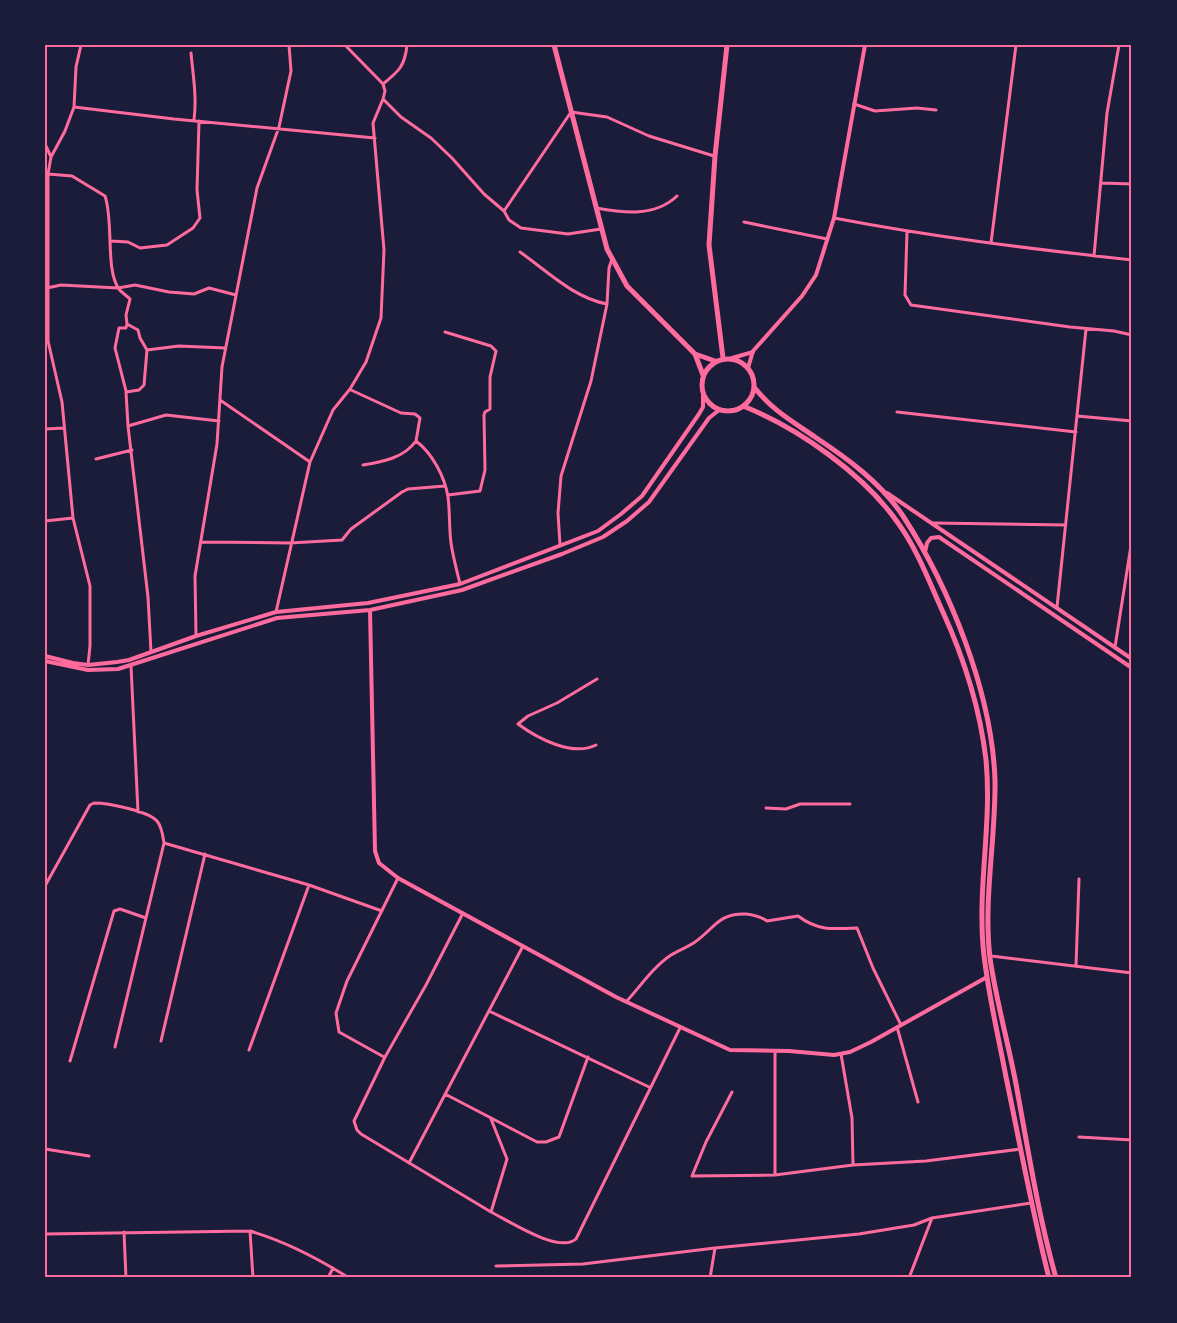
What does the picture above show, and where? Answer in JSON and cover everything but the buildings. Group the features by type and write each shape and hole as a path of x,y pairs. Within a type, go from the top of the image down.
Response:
{"main road":[{"path":"554,45 607,249 627,286 695,354 703,375"},
{"path":"723,358 709,244 727,45"},
{"path":"695,354 715,361"},
{"path":"732,358 741,361 748,368 753,377 754,387 751,397 743,406 732,411 719,410 709,404 703,395 701,385 703,375 708,366 715,361 732,358"},
{"path":"754,387 767,404 839,454 883,491 901,513 925,555 964,639 987,721 994,779 989,904 990,956 1038,1202 1056,1278"},
{"path":"743,406 772,420 852,472 898,523 918,558 957,643 973,693 986,761 987,799 982,922 987,977 1031,1203 1049,1278"},
{"path":"973,693 980,692"}],"street":[{"path":"81,45 76,67 74,107 65,131 47,165 46,288 48,341 63,402 73,518 90,586 88,665"},
{"path":"196,636 195,576 216,454 225,348 257,188 279,127 291,71 289,45"},
{"path":"276,612 310,462 333,410 350,389 366,362 381,318 384,250 374,117 385,91 383,84 345,45"},
{"path":"383,84 400,70 406,56 407,45"},
{"path":"748,368 753,351 802,296 816,275 834,218 865,45"},
{"path":"991,243 1016,45"},
{"path":"1094,256 1107,113 1119,45"},
{"path":"191,52 194,120"},
{"path":"383,99 401,117 453,158 484,194 504,210 509,220 521,228 568,234 603,229"},
{"path":"854,104 874,111 917,108 936,110"},
{"path":"74,107 375,138"},
{"path":"504,210 571,112 607,117 649,136 716,156"},
{"path":"110,241 128,242 140,248 166,245 193,228 200,218 197,190 199,121"},
{"path":"45,144 51,157"},
{"path":"48,174 72,176 105,196 109,216 110,262 118,288 130,299 126,328 119,328 115,348 126,392 148,597 151,652"},
{"path":"1102,183 1132,184"},
{"path":"596,208 639,213 668,205 677,196"},
{"path":"834,218 907,232 1079,256 1132,260"},
{"path":"744,222 828,239"},
{"path":"907,232 905,295 911,305 1132,335"},
{"path":"520,252 564,285 593,302 607,304"},
{"path":"560,547 558,513 561,476 591,381 607,304 609,268 612,258"},
{"path":"46,288 61,285 118,288 135,285 194,294 208,288 236,295"},
{"path":"126,392 138,390 144,385 147,350 138,330 127,324"},
{"path":"1057,607 1086,329"},
{"path":"445,332 491,346 496,351 490,376 490,409 484,415 485,470 480,491 447,495"},
{"path":"147,350 179,346 225,348"},
{"path":"732,358 753,351"},
{"path":"350,389 401,413 415,414 420,418 416,441 409,450 396,457 363,465"},
{"path":"45,656 88,665 129,660 196,636 276,612 368,603 460,584 560,547 598,531 642,496 699,414 703,407 703,395"},
{"path":"220,400 310,462"},
{"path":"45,662 88,670 112,670 131,666 277,618 370,610 462,590 577,548 603,537 649,502 709,418 719,410"},
{"path":"897,412 1076,432"},
{"path":"128,426 166,416 219,421"},
{"path":"1077,416 1132,421"},
{"path":"45,429 64,428"},
{"path":"416,441 429,455 445,486 451,543 460,584"},
{"path":"96,459 132,450"},
{"path":"201,542 290,543 342,540 351,529 402,492 408,489 445,486"},
{"path":"883,491 1132,659"},
{"path":"45,521 73,518"},
{"path":"933,523 1067,525"},
{"path":"925,555 927,543 931,538 939,537 1132,668"},
{"path":"1115,649 1132,539"},
{"path":"575,541 577,548"},
{"path":"370,610 375,851 380,863 398,878 626,1002 730,1050 841,1054 872,1042 987,977"},
{"path":"215,630 217,636"},
{"path":"131,666 138,812"},
{"path":"596,745 579,748 565,746 531,733 518,724 528,716 557,703 597,679"},
{"path":"45,886 90,805 98,802 138,812 152,817 158,823 164,843 116,1047"},
{"path":"766,808 786,809 800,804 850,804"},
{"path":"164,843 309,885 382,911"},
{"path":"161,1041 205,854"},
{"path":"385,1057 339,1032 336,1013 347,981 398,878"},
{"path":"1076,966 1078,879"},
{"path":"249,1050 309,885"},
{"path":"69,1061 114,911 120,909 147,918"},
{"path":"463,913 385,1057 354,1121 361,1134 491,1212 541,1238 564,1243 573,1242 680,1028"},
{"path":"626,1002 654,970 670,956 696,941 722,918 738,914 759,916 767,921 798,916 809,924 826,929 857,928 899,1026 918,1102"},
{"path":"409,1163 523,946"},
{"path":"990,956 1132,973"},
{"path":"489,1011 650,1088"},
{"path":"775,1050 775,1176"},
{"path":"841,1054 852,1118 853,1165"},
{"path":"445,1094 537,1142 555,1141 559,1137 588,1057"},
{"path":"732,1092 706,1142 692,1176 775,1176 853,1165 926,1161 1021,1149"},
{"path":"490,1119 507,1159 491,1212"},
{"path":"1079,1137 1132,1140"},
{"path":"45,1149 89,1156"},
{"path":"496,1266 584,1264 859,1234 914,1225 932,1218 1031,1203"},
{"path":"909,1278 932,1218"},
{"path":"250,1231 253,1278"},
{"path":"45,1234 250,1231 264,1235 349,1278"},
{"path":"124,1232 126,1278"},
{"path":"710,1278 716,1248"},
{"path":"328,1278 333,1268"}]}
